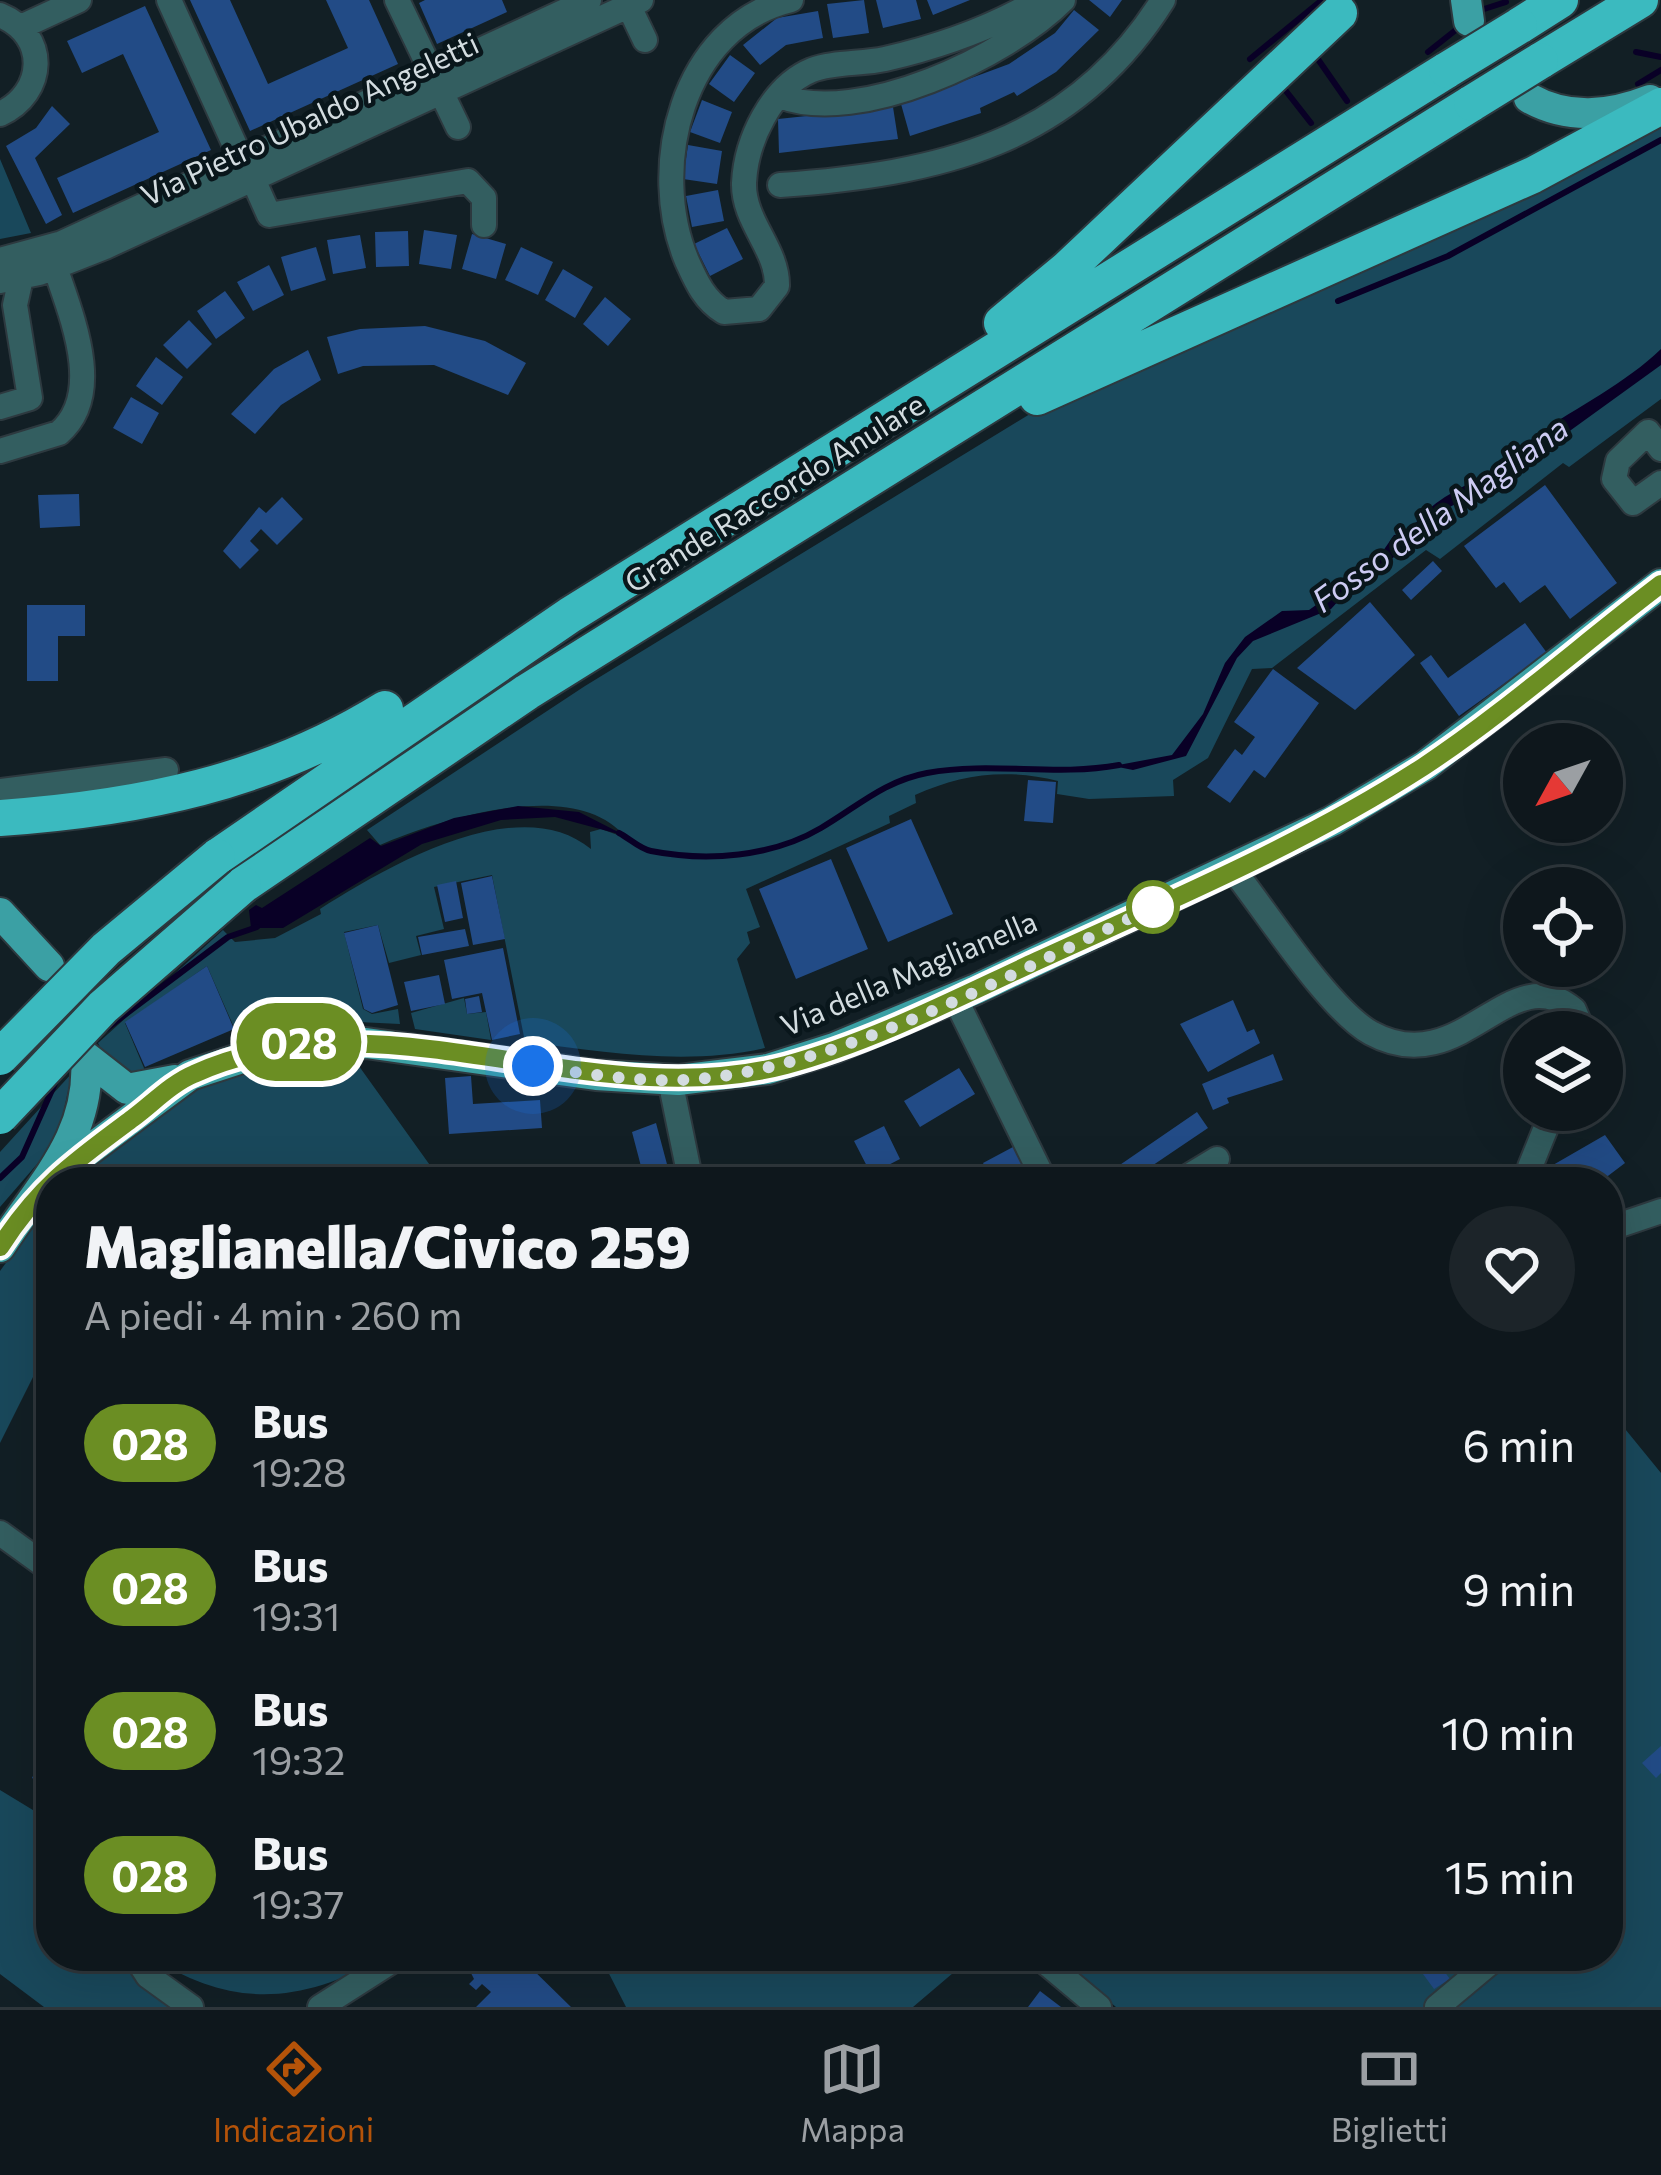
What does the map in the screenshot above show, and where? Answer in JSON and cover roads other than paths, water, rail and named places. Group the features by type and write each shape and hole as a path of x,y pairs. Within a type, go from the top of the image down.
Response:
{"highway":[{"name":"Grande Raccordo Anulare","path":"0,1057 106,949 217,857 570,616 1560,0"},
{"name":"Grande Raccordo Anulare","path":"0,1116 103,1007 243,885 527,692 1640,0"},
{"path":"888,417 934,372 1037,296 1339,13"},
{"path":"933,437 1001,416 1191,325 1533,175 1661,106"},
{"path":"0,818 116,808 259,772 342,736 449,670 570,616"}],"main road":[{"path":"1529,98 1590,114 1626,110 1661,96"},
{"name":"Via della Maglianella","path":"66,1167 190,1075 282,1045 321,1041 670,1080 788,1064 955,998 1234,871 1426,765 1661,584"},
{"path":"0,913 49,966"},
{"path":"57,1167 82,1120 86,1057 128,1089 190,1075"},
{"path":"0,1247 36,1198"}],"street":[{"path":"0,114 15,107 34,83 36,53 10,21 79,0"},
{"path":"169,0 268,214 460,180 482,193 484,225"},
{"path":"397,0 458,128"},
{"name":"Via Pietro Ubaldo Angeletti","path":"436,82 589,0"},
{"path":"791,0 757,14 724,40 688,92 673,139 670,193 676,230 704,295 724,312 759,309 777,286 776,266 752,220 744,186 760,122 780,96 813,70 919,50 1039,0"},
{"path":"780,96 811,103 856,98 950,73 1019,38 1063,0"},
{"path":"780,185 901,173 1026,131 1094,85 1163,0"},
{"path":"632,2 645,40"},
{"name":"Via Pietro Ubaldo Angeletti","path":"11,279 55,268 247,170 436,82 632,2"},
{"name":"Via Pietro Ubaldo Angeletti","path":"0,260 62,244 247,170"},
{"path":"0,451 59,433 82,397 82,373 55,268"},
{"path":"0,407 30,398 12,357 9,315 15,295 11,279"},
{"path":"1657,435 1618,461 1614,479 1633,503 1661,483"},
{"path":"0,791 166,770"},
{"path":"1234,871 1340,1005 1372,1034 1413,1046 1440,1044 1515,1000 1543,994 1574,1011"},
{"path":"955,998 1038,1167"},
{"path":"670,1080 688,1167"},
{"path":"1530,1167 1545,1131"},
{"path":"1204,1167 1217,1159"},
{"path":"1623,1224 1661,1211"},
{"path":"0,1533 36,1559"},
{"path":"145,1971 191,2007"},
{"path":"320,2007 376,1971"},
{"path":"1056,1971 1099,2007"},
{"path":"1438,2007 1480,1971"}],"waterway":[{"path":"1250,59 1322,0"},
{"path":"1481,10 1506,2"},
{"path":"1428,52 1457,29 1455,21"},
{"path":"1636,52 1661,57"},
{"path":"1315,55 1347,101"},
{"path":"1638,84 1661,70"},
{"path":"1282,86 1311,123"},
{"path":"1338,301 1448,256 1661,140"},
{"name":"Fosso della Magliana","path":"619,833 651,851 739,855 802,838 884,788 927,773 1119,765"},
{"name":"Fosso della Magliana","path":"106,1029 228,937 257,927"},
{"name":"Fosso della Magliana","path":"0,1178 22,1157 56,1081"}]}
